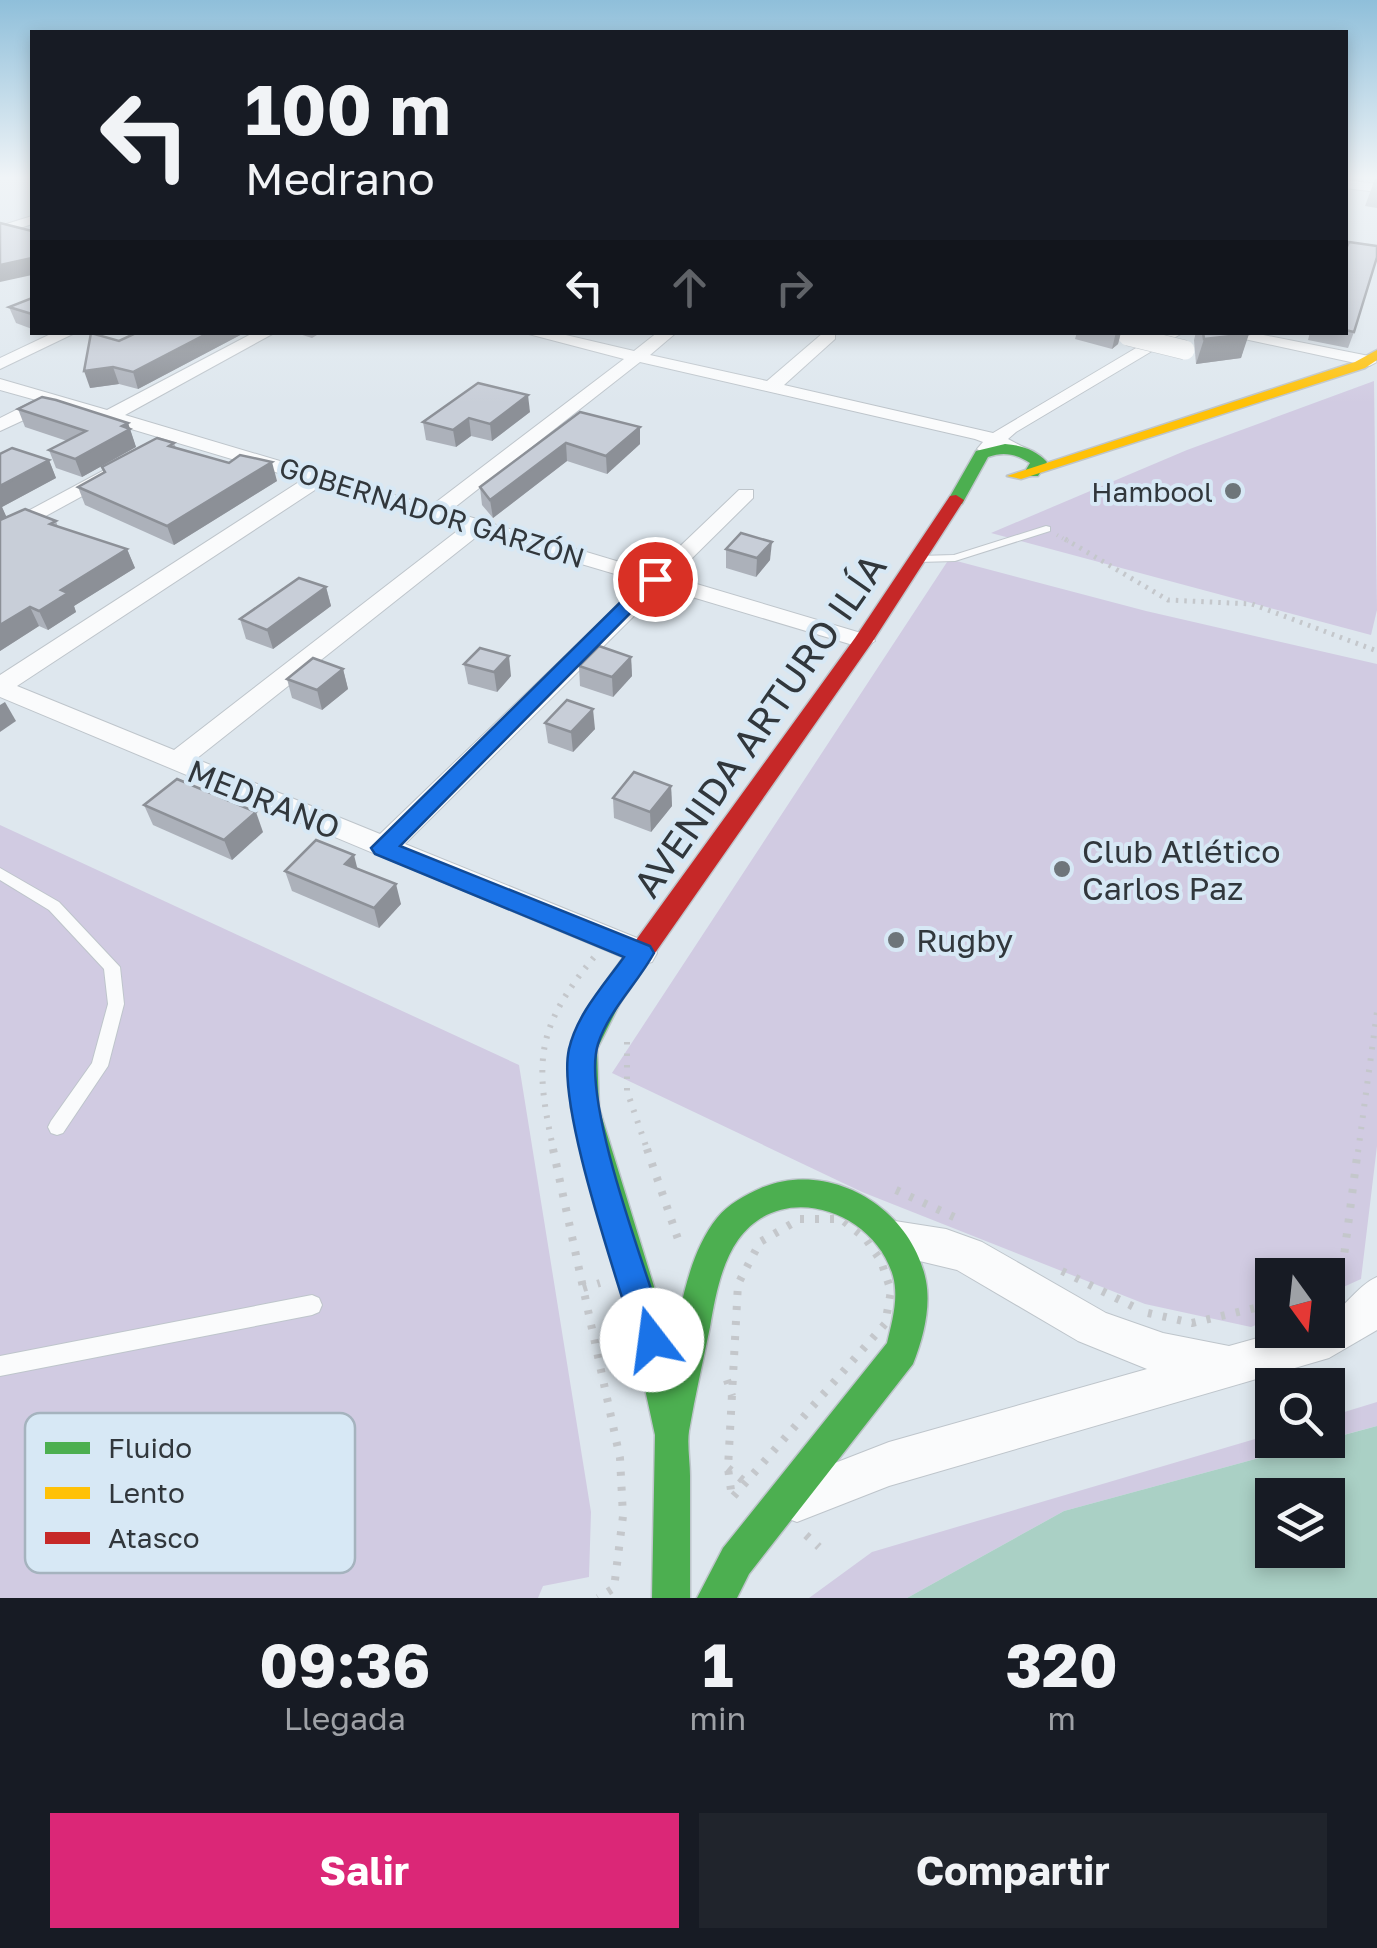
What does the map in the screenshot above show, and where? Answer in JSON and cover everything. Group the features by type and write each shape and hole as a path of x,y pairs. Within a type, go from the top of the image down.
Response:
{"main road":[{"name":"AVENIDA ARTURO ILÍA","path":"942,526 982,489 1025,460 1124,441 1373,357"},
{"name":"AVENIDA ARTURO ILÍA","path":"671,1598 672,1435 644,1309 610,1205 582,1091 586,1036 864,641 942,526 986,449"},
{"path":"986,449 1025,460"},
{"path":"672,1435 712,1257 726,1228 748,1208 784,1194 819,1193 861,1206 895,1238 914,1289 915,1313 910,1334 901,1352 736,1561 716,1598"}],"street":[{"path":"0,364 63,335"},
{"path":"112,415 262,335"},
{"path":"543,335 772,386 986,449 1038,414 1180,341"},
{"path":"435,513 665,335"},
{"path":"1238,335 1373,357"},
{"path":"772,386 829,336"},
{"path":"1128,336 1180,341"},
{"name":"GOBERNADOR GARZÓN","path":"0,384 864,641"},
{"path":"0,425 53,400"},
{"path":"1025,460 1038,414"},
{"path":"0,534 178,435"},
{"path":"0,687 318,479"},
{"path":"383,848 746,494"},
{"path":"176,762 477,526"},
{"name":"MEDRANO","path":"0,687 641,953"},
{"path":"895,1238 930,1240 961,1249 1078,1320 1153,1353 1242,1364"},
{"path":"777,1508 889,1464 1330,1338 1359,1321 1377,1297"}],"lane":[{"path":"919,559 955,558 1046,529"},
{"path":"0,873 54,906 112,967 116,1004 100,1066 57,1127"},
{"path":"0,1366 312,1306"}],"path":[{"path":"1046,529 1168,600 1252,604 1377,651"},
{"path":"598,1598 614,1588 623,1516 620,1458 540,1088 539,1060 544,1027 554,1006 599,951"},
{"path":"1342,1258 1377,1012"},
{"path":"627,1038 626,1091 683,1254"},
{"path":"720,1361 732,1396 728,1468 732,1498 885,1324 891,1292 880,1262 865,1238 841,1219 800,1219 780,1226 744,1264 738,1284 732,1396"}],"shaded area":[{"name":"Hambool","path":"1374,381 1377,610 1371,635 991,533 1187,450"},
{"name":"Club Atlético Carlos Paz","path":"949,559 1146,611 1377,664 1377,1146 1361,1279 1345,1286 1345,1258 1255,1258 1255,1325 1251,1327 1145,1304 862,1192 612,1073"},
{"path":"0,825 519,1065 591,1512 589,1577 543,1586 538,1598 0,1598"},
{"path":"1377,1402 1377,1426 1345,1434 1345,1412"},
{"path":"1377,1426 1377,1598 907,1598 1064,1511 1259,1458 1345,1458 1345,1435"},
{"path":"1255,1439 1255,1458 1259,1458 1064,1511 907,1598 809,1598 872,1552"}],"building":[{"path":"0,254 30,254 30,258 0,265"},
{"path":"1348,254 1377,254 1377,257 1354,332 1348,331"},
{"path":"30,299 30,313 9,307"},
{"path":"91,335 119,341 132,335 204,335 133,372 113,367 84,371"},
{"path":"1203,335 1240,335 1204,339"},
{"path":"478,383 528,395 490,424 469,418 453,430 423,422"},
{"path":"42,397 128,423 122,426 130,429 75,459 49,450 86,431 18,409"},
{"path":"580,412 640,427 606,456 566,443 490,500 480,487"},
{"path":"157,438 174,443 169,446 229,463 240,455 272,462 167,526 78,487 105,472 102,467"},
{"path":"12,448 49,460 0,486 0,454"},
{"path":"25,509 56,521 50,524 127,549 61,590 68,593 39,611 30,607 0,625 0,520"},
{"path":"741,533 772,542 757,558 726,549"},
{"path":"299,578 326,587 267,630 240,619"},
{"path":"599,646 631,657 612,677 579,666"},
{"path":"480,648 509,656 494,672 464,664"},
{"path":"313,658 343,669 317,690 287,679"},
{"path":"567,700 593,709 571,732 545,723"},
{"path":"634,772 671,786 650,812 613,798"},
{"path":"177,779 256,812 224,840 144,805"},
{"path":"316,840 354,855 345,864 396,884 374,908 285,871"}],"traffic: fast":[{"path":"956,500 982,454 990,451 1012,449 1025,454 1039,462 1032,473"},
{"path":"611,995 583,1049 585,1108 640,1293 672,1435 671,1598"},
{"path":"675,1423 702,1290 719,1241 730,1225 753,1206 778,1195 804,1192 830,1196 854,1206 876,1222 894,1243 910,1280 910,1311 901,1352 736,1561 716,1598"}],"traffic: slow":[{"path":"1015,476 1360,365 1377,354"}],"traffic: jam":[{"path":"611,995 863,641 956,500"}],"place":[{"name":"Hambool","path":"1233,491"},
{"name":"Club Atlético Carlos Paz","path":"1062,869"},
{"name":"Rugby","path":"896,940"}],"route":[{"path":"652,1340 610,1205 585,1108 581,1075 586,1036 641,953 383,848 655,579"}]}
